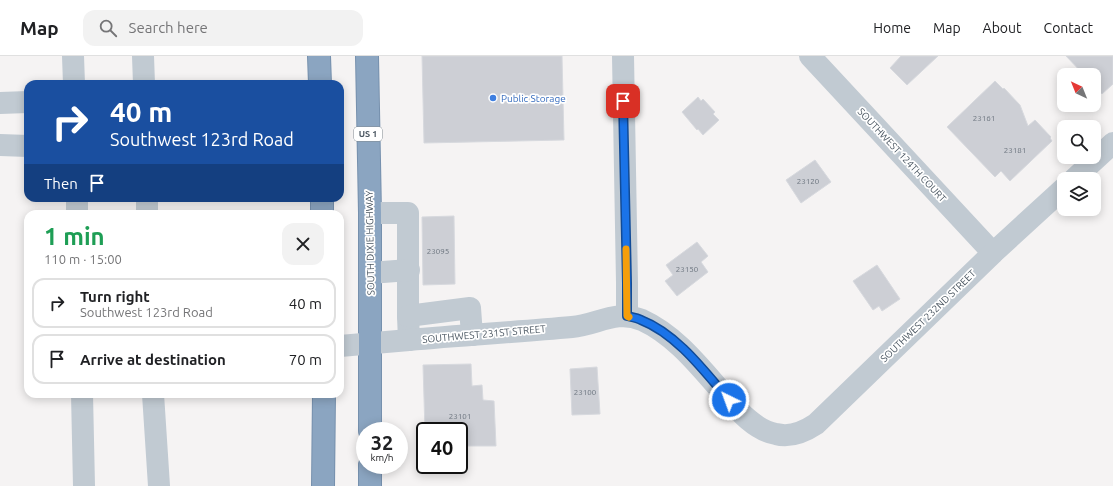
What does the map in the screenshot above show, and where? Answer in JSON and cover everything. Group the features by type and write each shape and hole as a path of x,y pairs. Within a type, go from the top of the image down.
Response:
{"highway":[{"path":"319,56 320,80"},
{"name":"SOUTH DIXIE HIGHWAY","path":"367,56 370,213 370,422"},
{"path":"323,486 324,398"},
{"path":"370,474 370,486"}],"street":[{"path":"73,56 74,80"},
{"path":"143,56 144,80"},
{"path":"622,56 627,316"},
{"name":"SOUTHWEST 124TH COURT","path":"810,56 994,253"},
{"path":"0,103 24,102"},
{"path":"1082,172 1113,143"},
{"path":"0,145 24,146"},
{"name":"SOUTHWEST 232ND STREET","path":"627,316 641,320 653,326 676,343 694,360 738,410 761,428 776,434 788,436 798,434 816,424 1057,194"},
{"path":"370,213 408,213 409,340"},
{"path":"370,273 409,270"},
{"path":"408,316 470,308 472,335"},
{"name":"SOUTHWEST 231ST STREET","path":"344,346 574,327 615,316 627,316"},
{"path":"82,398 84,486"},
{"path":"152,398 159,486"}],"building":[{"name":"Public Storage","path":"422,56 562,56 564,140 424,143"},
{"path":"901,56 938,56 907,85 890,68"},
{"path":"1066,56 1113,56 1113,84 1102,94 1101,68 1077,68"},
{"path":"995,81 1020,105 1028,126 1035,120 1051,137 1050,138 1052,141 1010,181 1001,171 995,177 947,127"},
{"path":"698,97 701,101 703,99 715,112 713,114 719,120 703,135 682,112"},
{"path":"815,160 831,182 801,203 786,180"},
{"path":"454,216 455,284 423,285 422,217"},
{"path":"697,242 708,256 701,262 708,272 677,296 665,281 673,275 666,265"},
{"path":"877,265 900,299 882,311 879,306 873,310 853,281"},
{"path":"471,364 472,386 482,385 483,400 494,401 496,446 468,446 468,422 425,422 423,365"},
{"path":"597,367 600,414 572,415 570,369"}],"slow traffic":[{"path":"626,249 627,316 629,317"}],"place":[{"name":"Public Storage","path":"493,98"}],"route":[{"path":"623,101 627,316 641,320 664,333 694,360 729,400"}]}
